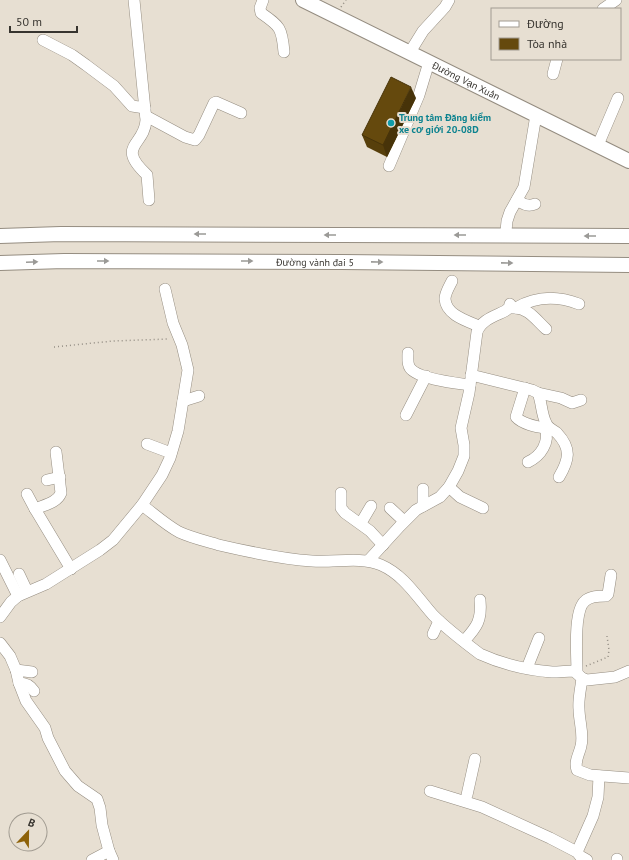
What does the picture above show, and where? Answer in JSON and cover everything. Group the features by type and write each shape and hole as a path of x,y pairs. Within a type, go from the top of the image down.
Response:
{"main road":[{"name":"Đường Vạn Xuân","path":"303,0 629,160"},
{"path":"0,236 62,234 629,236"},
{"name":"Đường vành đai 5","path":"0,263 64,261 629,265"}],"street":[{"path":"134,0 146,124 135,142 132,155 138,166 147,175 149,200"},
{"path":"263,0 260,8 261,13 280,28 284,52"},
{"path":"410,52 423,32 445,7 449,0"},
{"path":"604,8 616,0"},
{"path":"43,40 72,55 114,86 132,106 145,112 185,138 195,140 199,135 214,103 216,102 241,113"},
{"path":"553,74 557,60"},
{"path":"389,166 419,95 429,62"},
{"path":"598,145 618,98"},
{"path":"506,231 507,221 524,187 536,114"},
{"path":"517,200 531,206 535,204"},
{"path":"452,281 446,292 445,299 447,307 453,313 479,326"},
{"path":"0,617 11,602 23,593 46,584 100,550 113,540 142,505 162,475 178,431 188,370 173,323 165,289"},
{"path":"368,561 416,510 440,497 449,487 458,471 464,456 461,428 471,380 479,326 482,322 512,307 536,299 558,298 566,299 579,304"},
{"path":"512,307 528,311 546,329"},
{"path":"408,353 409,366 412,370 436,380 471,380 525,388 538,393 562,398 572,403 581,400"},
{"path":"406,415 426,376"},
{"path":"525,388 516,417 517,419 532,425 548,428 562,439 567,448 568,454 567,464 559,478"},
{"path":"528,462 536,458 546,444 548,435 548,428 541,411 538,393"},
{"path":"183,401 199,396"},
{"path":"146,444 171,452"},
{"path":"35,509 54,502 59,498 61,493 56,452"},
{"path":"47,480 60,477"},
{"path":"449,487 460,497 483,508"},
{"path":"423,489 424,506"},
{"path":"341,493 340,508 361,524 383,545"},
{"path":"27,494 71,569"},
{"path":"142,505 168,526 180,532 198,539 233,548 313,561 368,561 381,565 408,584 439,621 480,654 485,656 527,668 553,672 570,671 579,673 587,680 615,677 629,671"},
{"path":"361,524 371,506"},
{"path":"390,508 404,521"},
{"path":"1,564 23,593"},
{"path":"19,574 23,593"},
{"path":"611,575 608,594 606,596 588,598 581,606 576,634 579,673 578,707 582,738 575,766 577,770 581,772 599,776 629,778"},
{"path":"464,641 472,633 479,622 482,611 480,600"},
{"path":"432,634 439,621"},
{"path":"527,668 539,638"},
{"path":"0,643 10,656 26,701 45,728 51,744 66,771 78,786 97,799 111,856 92,860"},
{"path":"16,670 32,672"},
{"path":"19,683 29,684 34,691"},
{"path":"466,799 475,759"},
{"path":"430,791 466,799 580,857 598,797 599,776"}],"path":[{"path":"54,347 113,341 149,341 179,338"},
{"path":"579,673 608,657 609,650 607,636"}],"building":[{"path":"391,77 411,87 383,145 362,135"}],"place":[{"name":"Trung tâm Đăng kiểm xe cơ giới 20-08D","path":"391,123"}]}
